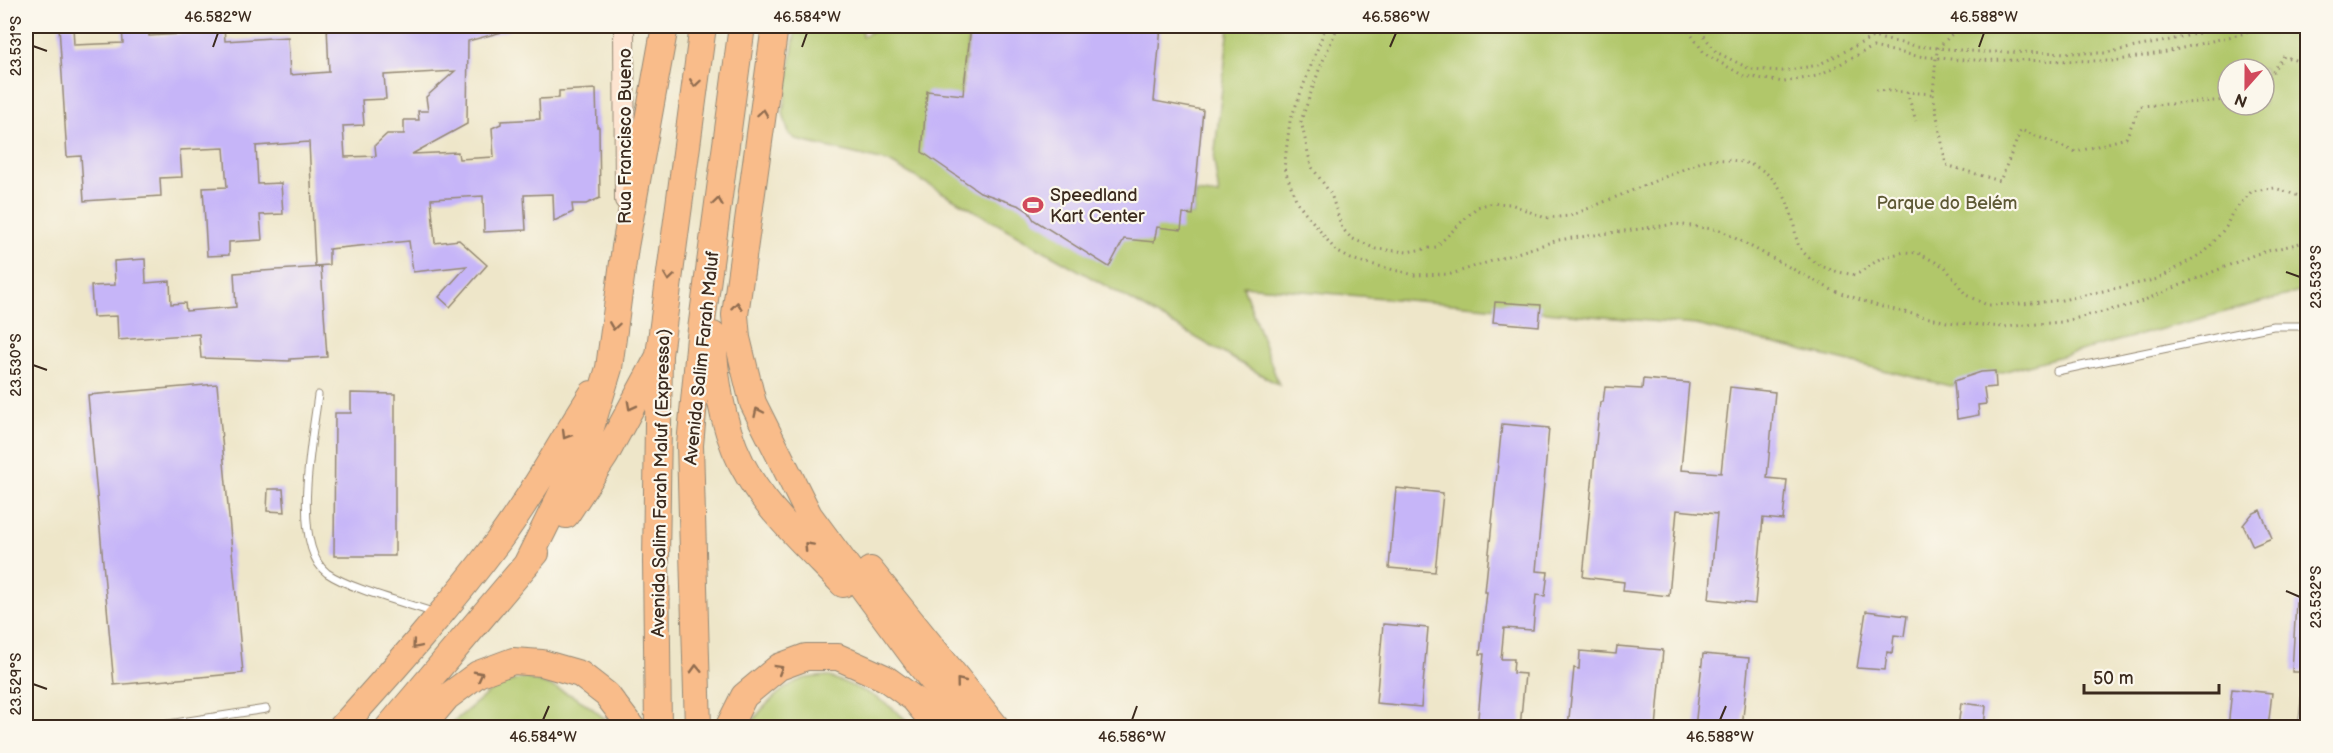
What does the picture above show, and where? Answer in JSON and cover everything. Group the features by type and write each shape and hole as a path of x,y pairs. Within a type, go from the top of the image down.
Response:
{"highway":[{"path":"526,565 586,444 609,368 625,247 665,26"},
{"name":"Avenida Salim Farah Maluf (Expressa)","path":"658,728 656,561 659,355 703,26"},
{"name":"Avenida Salim Farah Maluf","path":"698,728 690,445 700,337 742,26"},
{"name":"Avenida Salim Farah Maluf","path":"775,26 735,315 737,338 753,403 780,457"},
{"path":"710,260 714,366 719,395 731,441 749,477 786,523 920,665"},
{"path":"388,727 567,514 605,456 659,355"},
{"path":"340,728 414,648 500,539 542,477 609,368"},
{"path":"780,457 809,515 920,665 971,728"},
{"path":"780,457 997,728"},
{"path":"728,728 744,696 779,667 806,657 838,657 885,678 914,699 938,728"},
{"path":"421,728 447,697 478,674 513,661 542,663 580,674 607,695 632,728"}],"street":[{"name":"Rua Francisco Bueno","path":"624,26 625,247"}],"lane":[{"path":"2057,370 2273,326 2307,326"},
{"path":"318,395 305,504 308,536 315,559 326,572 348,584 440,615"},
{"path":"2302,728 2307,670"},
{"path":"142,728 187,724 266,709"}],"path":[{"path":"1326,26 1290,121 1284,168 1297,202 1336,250 1351,259 1414,275 1451,274 1558,240 1676,224 1720,230 1832,290 1878,306 1947,322 2003,327 2061,322 2135,304 2256,254 2307,240"},
{"path":"1338,26 1301,121 1311,166 1331,195 1342,228 1351,238 1376,249 1407,252 1436,247 1477,207 1492,203 1510,204 1545,218 1570,216 1706,160 1729,159 1746,162 1768,175 1782,190 1792,216 1799,246 1813,261 1830,272 1856,275 1881,258 1904,252 1918,253 1945,267 1966,295 1988,305 2022,304 2062,300 2158,279 2206,251 2226,227 2232,213 2252,191 2275,188 2307,199"},
{"path":"1685,26 1705,54 1744,76 1784,82 1816,76 1873,47 1917,56 1961,60 2114,61 2166,52 2245,33 2261,26"},
{"path":"1697,26 1716,52 1750,69 1783,71 1818,65 1873,37 1916,46 1982,52 2105,53 2228,26"},
{"path":"1960,26 1938,48 1936,57 1933,94 1946,165 2000,182 2021,130 2076,152 2126,138 2140,106 2216,101"},
{"path":"2276,67 2284,56 2307,66"},
{"path":"1876,90 1933,94"},
{"path":"1907,92 1916,121"}],"green space":[{"name":"Parque do Belém","path":"796,26 862,26 862,37 880,26 970,26 961,94 962,111 1183,214 1193,215 1196,192 1219,195 1214,160 1229,26 2307,26 2307,290 1950,386 1696,325 1243,286 1279,385 889,162 797,140 789,134 783,113"},
{"path":"827,676 884,702 913,727 749,727 765,706 795,682"},
{"path":"525,678 573,696 593,709 613,727 447,727 499,684"}],"building":[{"path":"59,26 73,26 74,45 123,43 122,26 149,26 149,36 198,33 198,26 224,26 225,41 288,37 290,75 329,72 327,26 510,26 510,30 468,41 467,124 412,154 458,152 459,159 494,157 492,128 501,124 501,121 540,119 539,99 559,98 559,91 596,89 600,198 586,204 572,204 573,212 554,221 553,194 524,195 526,230 484,232 483,196 431,199 435,243 459,240 487,265 450,307 439,297 467,266 413,272 409,241 329,249 329,265 315,266 309,142 256,146 258,184 281,183 283,214 260,215 262,240 229,242 229,255 207,256 203,188 227,187 224,148 180,150 182,177 160,178 161,196 84,201 81,156 67,157","holes":["455,71 426,97 428,111 418,111 419,120 404,120 404,134 387,134 375,145 376,156 345,157 343,126 364,125 362,100 386,99 384,75"]},
{"path":"971,26 1161,26 1154,101 1203,110 1193,215 1183,214 1181,230 1157,227 1154,242 1124,239 1109,267 1034,220 1029,212 1020,206 980,192 922,152 927,91 963,95"},
{"path":"145,259 146,283 170,281 171,304 185,303 186,311 236,307 234,273 321,267 327,357 290,359 290,361 201,358 199,334 118,340 117,316 93,317 91,286 115,285 114,261"},
{"path":"1495,302 1541,305 1539,326 1493,322"},
{"path":"1995,371 1996,387 1984,388 1986,404 1978,405 1979,415 1957,419 1954,381 1981,372"},
{"path":"1643,379 1689,383 1681,470 1721,473 1730,387 1775,392 1767,478 1787,480 1783,520 1763,518 1755,604 1709,599 1717,514 1677,510 1669,596 1623,591 1624,582 1583,577 1600,402 1603,402 1605,387 1642,389"},
{"path":"217,384 243,673 114,685 88,395"},
{"path":"351,393 395,394 395,556 334,556 335,413 351,413"},
{"path":"1502,424 1549,428 1536,571 1548,572 1545,596 1536,595 1533,630 1504,628 1501,659 1514,659 1513,673 1525,674 1520,728 1477,728 1484,654 1480,654 1487,592 1485,592"},
{"path":"1396,488 1443,493 1435,572 1389,568"},
{"path":"268,489 283,489 285,512 267,511"},
{"path":"2260,510 2272,538 2253,546 2243,525 2252,514"},
{"path":"2296,603 2307,603 2305,665 2302,672 2292,672"},
{"path":"1866,611 1907,616 1904,636 1894,635 1892,653 1887,652 1885,670 1857,668"},
{"path":"1383,624 1428,628 1421,707 1376,703"},
{"path":"1617,646 1663,650 1656,728 1568,728 1574,668 1579,669 1580,651 1616,654"},
{"path":"1703,654 1749,658 1742,728 1695,728"},
{"path":"2232,689 2272,693 2268,728 2228,728"},
{"path":"1961,703 1986,706 1984,728 1958,728"}],"place":[{"name":"Speedland Kart Center","path":"1033,205"}]}
